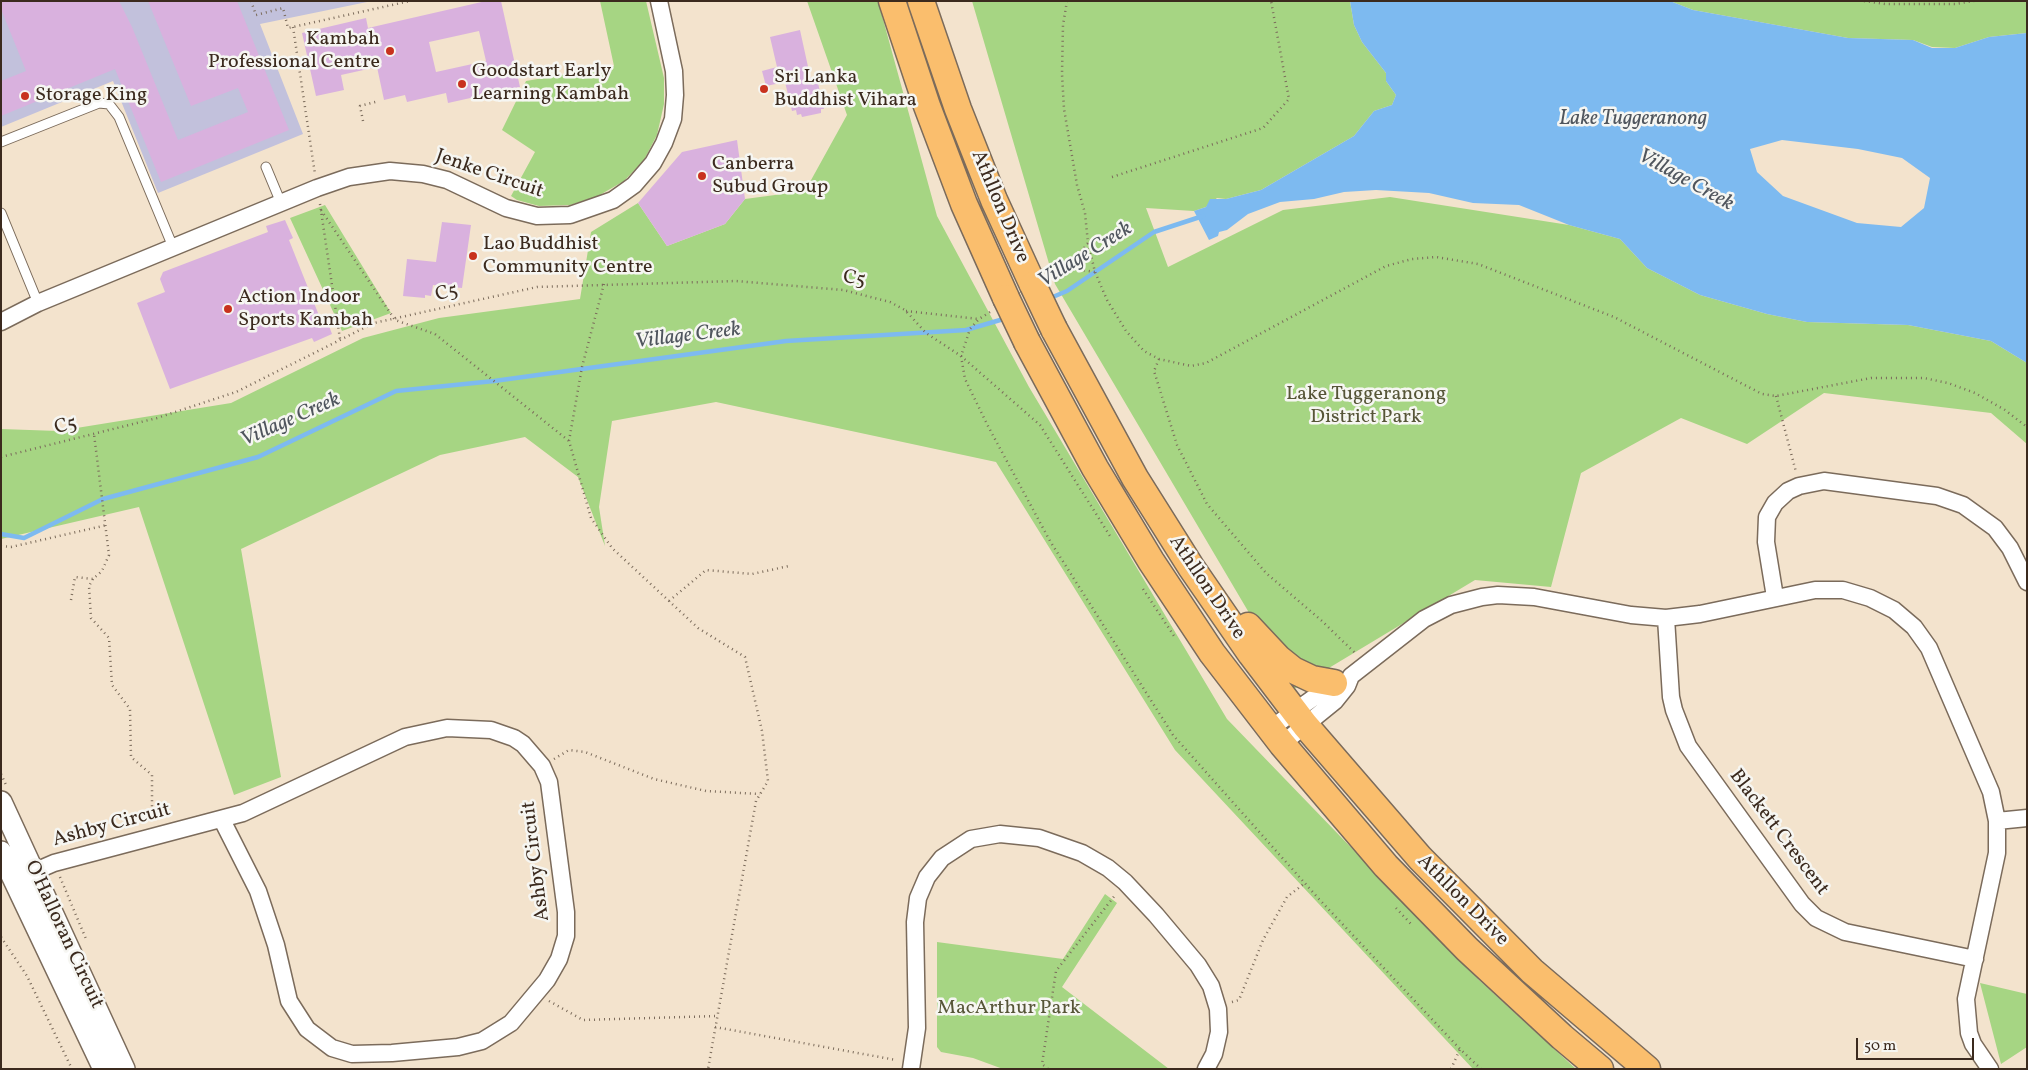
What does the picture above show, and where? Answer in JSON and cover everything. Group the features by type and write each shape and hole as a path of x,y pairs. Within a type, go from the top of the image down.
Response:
{"main road":[{"name":"Athllon Drive","path":"892,1 927,106 964,204 1006,298 1027,342 1094,468 1151,561 1212,653 1276,737 1386,866 1467,949 1562,1037 1600,1069"},
{"name":"Athllon Drive","path":"921,1 958,109 994,200 1044,281 1054,329 1135,478 1206,589 1300,719 1420,858 1532,971 1647,1069"},
{"path":"1206,589 1254,630 1278,658 1293,670 1312,679 1342,680"}],"street":[{"name":"Jenke Circuit","path":"1,322 38,303 281,203 350,177 390,172 423,174 447,180 506,208 536,216 570,215 613,200 634,185 653,163 664,143 673,119 674,71 659,1"},
{"path":"1775,597 1765,525 1775,503 1788,491 1799,486 1824,481 1938,496 1963,505 1995,528 2010,548 2027,582"},
{"path":"1276,737 1300,719 1342,680 1424,619 1451,605 1482,597 1498,595 1534,597 1631,615 1666,618 1700,614 1815,590 1843,590 1870,598 1894,610 1914,627 1928,648 1986,778 1997,821 1997,853 1966,999 1967,1022 1973,1044 1990,1069"},
{"name":"Blackett Crescent","path":"1666,618 1672,697 1688,746 1802,904 1816,918 1845,932 1974,959"},
{"name":"Ashby Circuit","path":"24,876 54,862 222,820 284,796 405,736 432,730 462,728 491,730 514,738 542,766 548,782 566,912 566,936 560,959 536,994 502,1030 482,1041 458,1047 352,1054 322,1042 299,1020 289,1001 276,945 258,891 222,820"},
{"name":"O'Halloran Circuit","path":"1,802 24,876 104,1069"},
{"path":"1997,821 2027,818"},
{"path":"912,1066 917,1028 915,922 918,898 926,877 942,858 971,839 1000,834 1039,838 1082,853 1108,868 1125,882 1198,964 1211,986 1218,1009 1219,1032 1214,1054 1206,1069"},
{"name":"O'Halloran Circuit","path":"1,852 24,876 124,1069"}],"lane":[{"path":"1,142 99,103 109,104 119,117 173,247"},
{"path":"266,167 281,203"},
{"path":"1,213 38,303"}],"path":[{"path":"251,1 256,15 283,8 288,28 410,1"},
{"path":"1067,1 1063,25 1062,74 1064,109 1077,185 1085,213 1088,243 1094,272 1107,300 1126,331 1144,351 1159,359 1176,365 1206,364 1386,266 1412,258 1436,257 1478,264 1556,292 1614,317 1754,390 1776,396 1871,378 1924,378 1948,383 1975,393 2005,410 2027,427"},
{"path":"1112,177 1262,128 1289,99 1271,1"},
{"path":"1864,1 1956,4 1974,1"},
{"path":"363,121 360,106 379,101"},
{"path":"321,210 395,320 436,334 569,442"},
{"path":"1044,281 1069,268 1088,243"},
{"path":"1069,268 1094,272"},
{"name":"C5","path":"1,457 158,418 236,392 374,323 395,320 536,287 736,281 843,290 890,302 906,310 926,333 962,356 965,379 989,428 1050,541 1173,735 1305,883"},
{"path":"604,284 582,367 569,442 591,518 612,548 698,628 745,657 762,731 768,781 756,801 708,1069"},
{"path":"906,310 979,319"},
{"path":"1159,359 1154,371 1176,445 1207,504 1266,573 1322,621 1366,664"},
{"path":"1776,396 1799,486"},
{"path":"94,434 107,525 109,555 102,571 92,579 89,586 91,618 109,638 112,685 130,709 131,757 152,775 152,837"},
{"path":"1,546 10,546 107,525"},
{"path":"669,601 706,570 752,574 789,566"},
{"path":"71,600 75,577 92,579"},
{"path":"542,766 569,750 585,752 654,779 706,791 760,794"},
{"path":"1048,1069 1042,1064 1056,971 1125,882"},
{"path":"1218,1009 1238,1000 1263,940 1287,897 1305,883 1460,1049 1481,1069"},
{"path":"1,937 27,976 72,1069"},
{"path":"536,994 583,1020 717,1016"},
{"path":"715,1028 912,1066"},
{"path":"1451,1069 1460,1049"}],"shaded area":[{"name":"Storage King","path":"1,1 372,1 260,24 303,134 158,193 113,81 1,127"}],"green space":[{"path":"600,1 646,1 664,78 664,104 657,135 644,160 624,181 598,196 570,205 539,206 517,200 511,196 535,152 502,130 526,81 614,66"},
{"path":"807,1 878,1 937,216 1029,387 1227,719 1479,980 1576,1069 1473,1069 1175,750 996,462 716,402 612,421 599,507 605,546 578,477 525,437 440,455 241,549 281,777 234,795 139,507 1,539 1,429 58,431 231,403 363,338 439,318 580,299 591,232 638,203 667,246 725,224 745,199 805,191 847,115"},
{"name":"Lake Tuggeranong District Park","path":"972,1 1350,1 1354,25 1362,42 1386,73 1386,81 1396,95 1392,105 1374,111 1354,136 1261,190 1226,199 1217,198 1206,207 1194,211 1146,208 1168,267 1283,210 1390,197 1569,225 1620,239 1647,268 1700,295 1767,314 1807,322 1908,325 1991,341 2027,363 2027,444 1991,413 1824,393 1747,444 1681,418 1581,473 1551,587 1475,580 1294,689 1055,284"},
{"path":"1670,1 2027,1 2027,33 1989,37 1955,48 1932,47 1913,40 1848,38 1693,10"},
{"path":"325,205 391,313 342,331 290,218"},
{"name":"MacArthur Park","path":"1105,894 1117,903 1062,987 1169,1069 1003,1069 973,1058 941,1052 937,1047 937,942 1063,959"},
{"path":"1980,983 2027,994 2027,1047 2001,1064"}],"water":[{"name":"Lake Tuggeranong","path":"1350,1 1670,1 1693,10 1848,38 1913,40 1932,48 1955,48 1989,37 2027,33 2027,363 1991,341 1908,325 1807,322 1767,314 1700,295 1647,268 1620,239 1569,225 1519,205 1473,203 1429,193 1376,190 1344,192 1314,199 1280,202 1248,214 1227,230 1219,232 1218,236 1209,240 1194,211 1206,207 1210,199 1226,199 1261,190 1354,136 1374,111 1392,105 1396,95 1386,81 1386,73 1362,42 1354,25","holes":["1782,140 1858,149 1902,158 1930,178 1924,208 1901,227 1857,223 1783,196 1757,172 1750,149"]}],"building":[{"name":"Storage King","path":"1,1 119,1 132,27 178,140 248,112 238,88 191,106 148,1 237,1 289,130 161,182 115,69 1,116 1,81 26,71 1,9"},
{"name":"Kambah Professional Centre","path":"486,1 501,1 520,87 448,103 446,93 407,102 405,95 384,100 377,67 341,75 344,90 316,96 302,33 366,18 368,28","holes":["479,31 486,61 436,72 429,42"]},
{"path":"800,30 812,85 818,83 824,109 821,109 821,113 802,117 801,114 797,115 796,110 792,111 785,82 766,86 762,71 777,67 770,37"},
{"name":"Canberra Subud Group","path":"737,140 745,199 725,224 667,246 638,203 682,152"},
{"name":"Action Indoor Sports Kambah","path":"285,220 293,238 289,240 320,318 325,315 332,334 314,342 312,338 170,389 137,303 165,292 160,279 163,272 268,232 266,226"},
{"path":"442,222 471,225 462,288 433,285 431,296 425,295 425,298 403,296 407,259 436,262"}],"waterway":[{"name":"Village Creek","path":"1048,299 1067,291 1154,232 1203,216"},
{"name":"Village Creek","path":"1,534 24,538 103,499 258,457 396,391 494,381 786,341 966,330 1007,318"}],"place":[{"name":"Kambah Professional Centre","path":"390,51"},
{"name":"Goodstart Early Learning Kambah","path":"462,84"},
{"name":"Sri Lanka Buddhist Vihara","path":"764,89"},
{"name":"Storage King","path":"25,96"},
{"name":"Canberra Subud Group","path":"702,176"},
{"name":"Lao Buddhist Community Centre","path":"473,256"},
{"name":"Action Indoor Sports Kambah","path":"228,309"}]}
